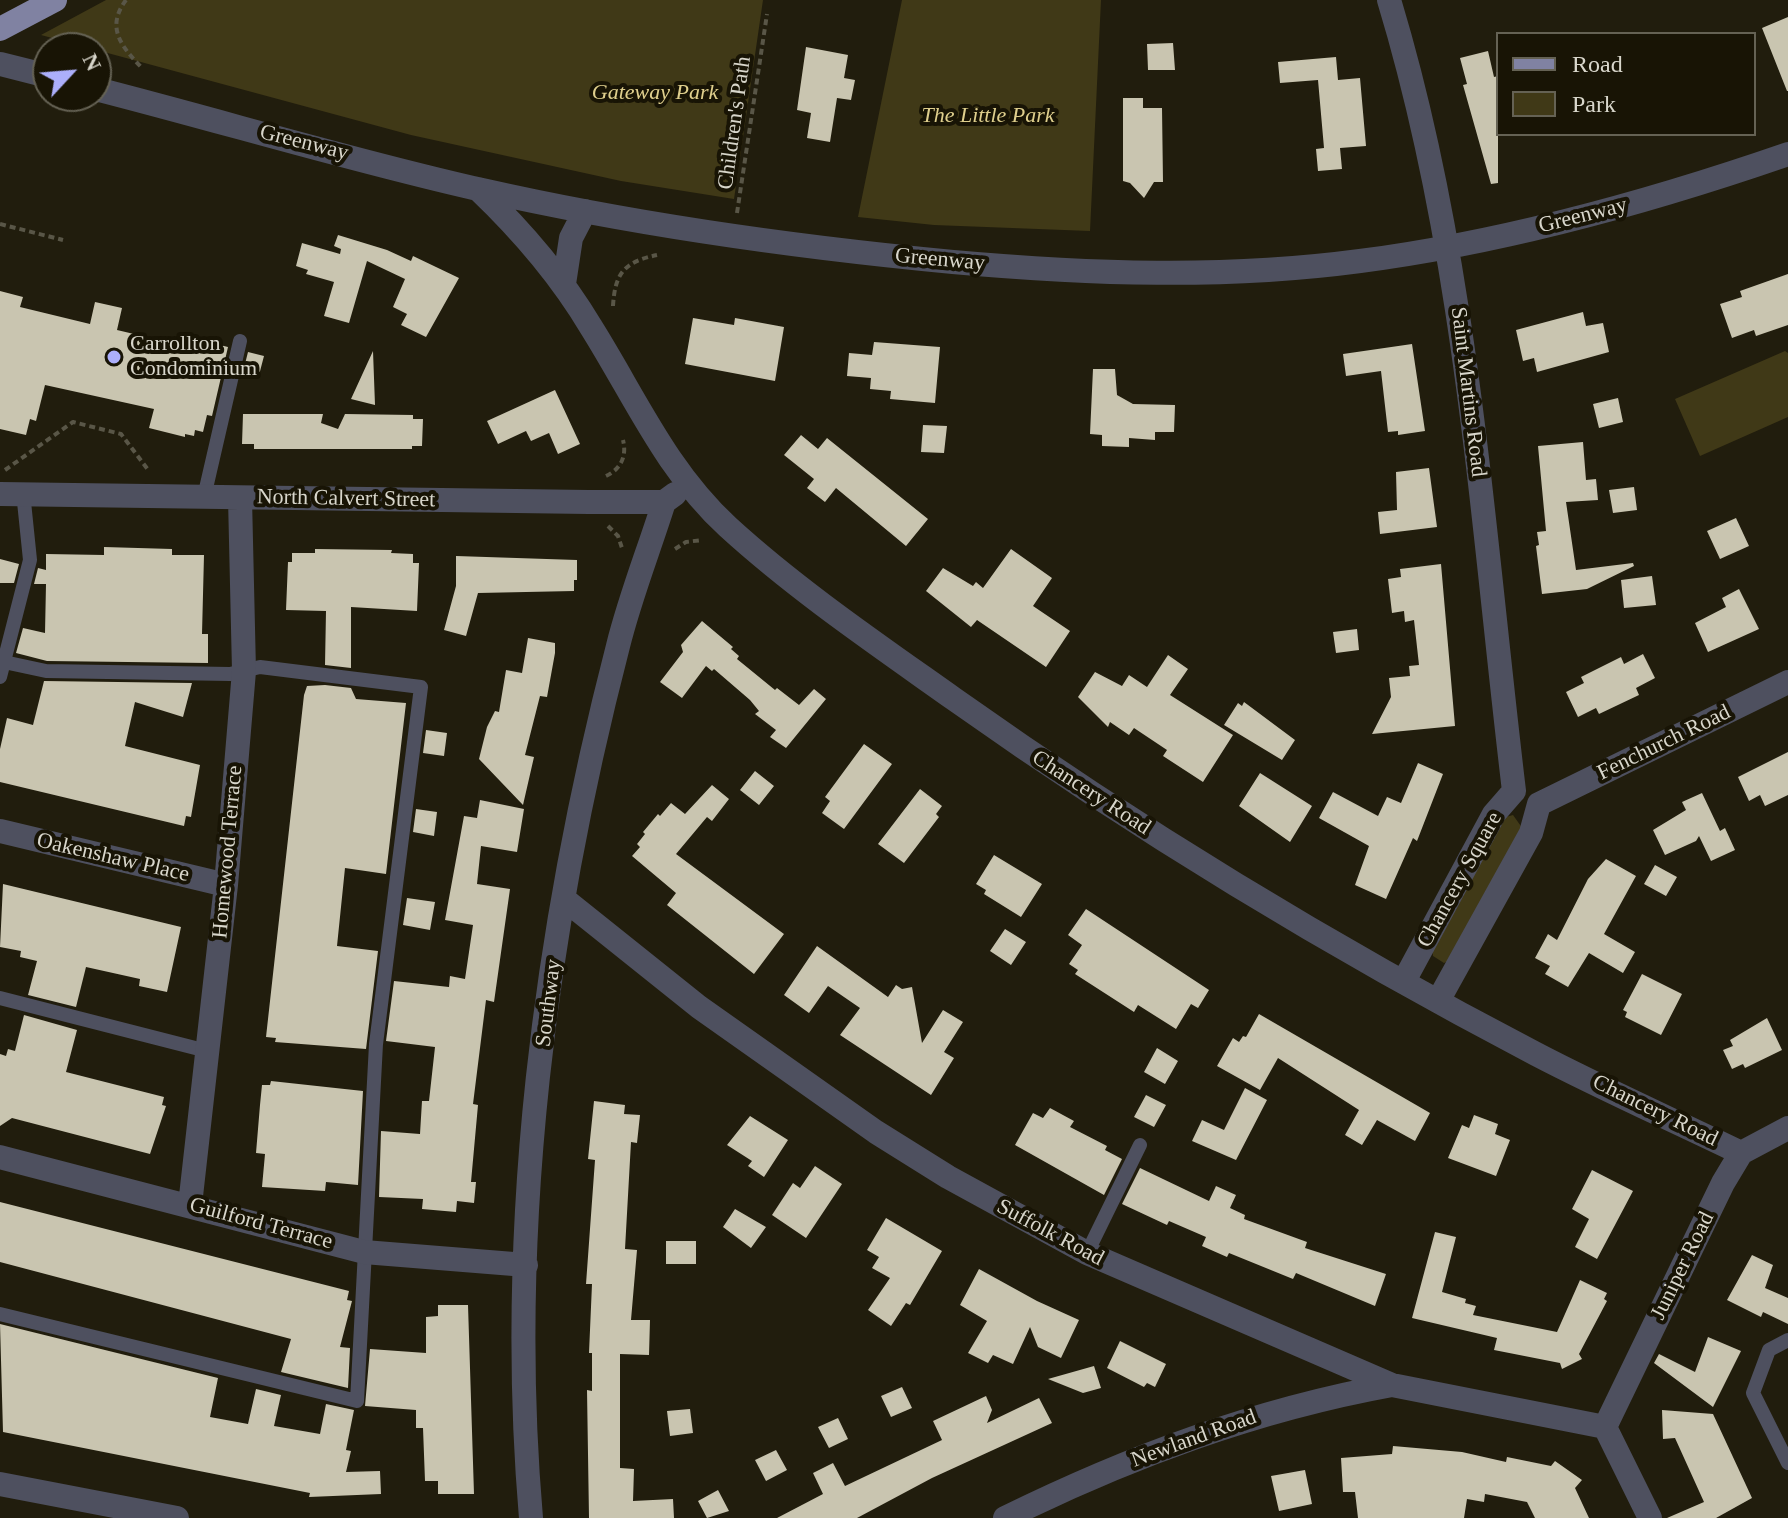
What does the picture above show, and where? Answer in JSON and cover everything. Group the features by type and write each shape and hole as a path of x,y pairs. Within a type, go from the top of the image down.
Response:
{"main road":[{"path":"0,29 55,0"}],"street":[{"name":"Saint Martins Road","path":"1389,0 1424,126 1448,248 1472,418 1514,791"},
{"path":"0,64 32,72"},
{"name":"Greenway","path":"112,93 478,189 585,211 733,236 894,256 1120,273 1266,270 1356,262 1448,248 1583,218 1788,154"},
{"name":"Chancery Road","path":"478,189 511,221 564,284 635,407 687,485 764,556 1054,770 1228,881 1540,1056 1741,1153"},
{"path":"564,284 571,238 585,211"},
{"path":"664,502 687,485"},
{"name":"North Calvert Street","path":"11,493 664,502"},
{"name":"Homewood Terrace","path":"190,1205 226,885 244,671 240,498"},
{"name":"Southway","path":"531,1518 526,1429 526,1265 537,1097 564,899 618,643 664,502"},
{"name":"Fenchurch Road","path":"1539,804 1788,682"},
{"name":"Chancery Square","path":"1404,981 1494,814 1514,791 1539,804 1531,833 1438,1001"},
{"name":"Oakenshaw Place","path":"0,831 226,885"},
{"name":"Suffolk Road","path":"564,899 699,1007 876,1132 948,1177 1087,1253 1392,1385 1605,1427"},
{"path":"1741,1153 1788,1128"},
{"name":"Juniper Road","path":"1605,1427 1723,1183 1741,1153"},
{"name":"Guilford Terrace","path":"0,1157 364,1252 526,1265"},
{"name":"Newland Road","path":"1005,1518 1205,1431 1260,1414 1392,1385"},
{"path":"1605,1427 1650,1518"},
{"path":"0,1484 177,1518"}],"lane":[{"path":"204,497 240,341"},
{"path":"0,677 30,560 11,493"},
{"path":"0,1314 357,1401 376,1044 421,687 260,667 230,674 46,671 4,662"},
{"path":"0,998 207,1051"},
{"path":"1087,1253 1140,1145"},
{"path":"1788,1340 1769,1350 1753,1393 1788,1463"}],"path":[{"path":"126,0 116,18 115,29 123,48 142,68"},
{"name":"Children's Path","path":"733,236 767,14"},
{"path":"0,224 63,240"},
{"path":"613,306 614,283 620,271 629,263 657,255"},
{"path":"0,474 73,422 121,434 159,480"},
{"path":"600,479 619,467 624,456 623,440"},
{"path":"603,522 618,536 623,553"},
{"path":"671,553 686,542 702,540"}],"green space":[{"name":"Gateway Park","path":"106,0 763,0 734,199 621,181 411,135 112,54 112,32 47,32"},
{"name":"The Little Park","path":"902,0 1101,0 1090,231 934,225 858,217"},
{"path":"1785,351 1788,353 1788,417 1700,456 1675,399"},
{"path":"1513,815 1523,829 1450,960 1444,963 1433,956 1432,948 1506,817"}],"building":[{"path":"1788,17 1788,91 1787,91 1762,28"},
{"path":"1173,43 1175,70 1148,70 1147,44"},
{"path":"806,47 848,55 844,78 855,80 851,100 837,98 830,142 807,138 811,113 797,110"},
{"path":"1488,51 1496,76 1498,183 1491,184 1463,85 1467,84 1460,58"},
{"path":"1336,57 1338,80 1360,78 1366,146 1340,148 1342,169 1318,171 1316,149 1324,148 1318,80 1280,83 1278,62"},
{"path":"1123,98 1143,98 1143,108 1162,108 1163,182 1154,182 1144,198 1130,183 1123,181"},
{"path":"338,235 411,261 413,256 459,278 426,337 401,325 407,314 393,307 405,279 367,261 349,323 324,316 334,282 306,274 308,270 296,266 302,243 340,254 341,249 334,246"},
{"path":"1788,274 1788,325 1756,336 1754,330 1732,338 1720,304 1742,297 1740,291"},
{"name":"Carrollton Condominium","path":"0,291 23,297 20,307 90,324 95,302 122,308 117,330 185,346 187,337 228,347 212,416 207,415 203,432 195,430 194,436 185,434 185,437 149,428 154,409 45,385 36,421 30,419 26,435 0,429"},
{"path":"1583,312 1586,326 1603,323 1609,352 1537,372 1534,358 1523,361 1516,330"},
{"path":"693,318 734,325 735,318 784,327 775,381 685,364"},
{"path":"874,342 940,347 935,403 890,399 891,391 870,389 871,378 847,376 849,353 872,355"},
{"path":"1412,344 1425,431 1398,435 1398,431 1388,432 1381,371 1346,376 1343,354"},
{"path":"373,351 375,405 351,399"},
{"path":"248,352 264,356 259,375 243,372"},
{"path":"1093,369 1115,369 1117,395 1133,404 1175,405 1174,432 1155,432 1155,440 1129,438 1129,447 1102,446 1102,435 1090,434"},
{"path":"555,390 580,444 558,454 549,433 531,441 526,431 498,444 487,421"},
{"path":"1618,398 1623,422 1599,428 1593,404"},
{"path":"243,414 323,414 321,423 338,429 345,414 413,415 413,419 423,419 422,446 412,446 412,449 254,449 254,444 242,444"},
{"path":"923,425 947,426 944,453 921,452"},
{"path":"801,435 818,449 827,438 928,519 906,546 836,488 825,502 807,488 814,479 784,455"},
{"path":"1583,442 1586,480 1596,479 1598,500 1566,502 1576,570 1633,563 1634,566 1587,589 1542,594 1536,546 1539,545 1537,532 1546,531 1538,446"},
{"path":"1429,468 1437,527 1380,534 1378,512 1397,510 1396,472"},
{"path":"1634,487 1637,510 1613,513 1609,490"},
{"path":"1736,518 1749,546 1720,559 1707,531"},
{"path":"104,547 172,549 172,555 204,555 202,634 208,634 208,663 47,661 16,653 23,628 45,633 46,584 34,584 38,568 46,570 46,554 104,555"},
{"path":"315,549 392,550 391,553 413,554 413,563 419,563 417,611 351,607 351,668 325,665 326,611 286,610 288,562 292,562 292,553 315,553"},
{"path":"1011,549 1052,578 1033,606 1070,631 1046,667 977,620 971,627 926,591 943,568 973,586 976,582 983,588"},
{"path":"456,556 577,560 577,580 574,580 574,591 478,593 466,636 444,630 456,586"},
{"path":"0,559 19,564 14,583 0,583"},
{"path":"1441,564 1455,726 1372,734 1391,697 1389,678 1410,676 1409,666 1419,665 1414,620 1405,622 1404,611 1392,613 1388,579 1401,577 1400,569"},
{"path":"1652,576 1656,605 1624,608 1621,580"},
{"path":"1739,589 1759,629 1708,652 1695,623 1726,607 1722,598"},
{"path":"702,621 733,647 731,649 739,656 737,659 775,690 777,688 799,705 814,689 826,699 786,748 770,737 776,730 755,714 759,711 750,700 714,669 712,671 706,666 682,698 660,682 683,652 681,645"},
{"path":"1357,629 1359,650 1336,653 1333,632"},
{"path":"528,638 555,643 555,653 547,697 540,696 525,755 534,757 523,805 479,759 487,727 495,711 499,712 506,670 522,673"},
{"path":"1643,654 1655,678 1636,688 1639,695 1599,714 1596,708 1578,717 1566,692 1584,683 1581,677 1621,657 1624,664"},
{"path":"1168,655 1188,669 1170,695 1233,735 1203,782 1163,756 1167,750 1134,728 1129,735 1110,722 1108,727 1078,697 1095,672 1122,686 1129,675 1147,687"},
{"path":"44,681 192,683 183,717 135,702 125,746 200,765 191,817 186,816 184,826 0,782 0,749 7,718 33,725"},
{"path":"307,686 351,688 356,699 406,703 386,874 345,868 337,946 378,951 366,1049 275,1042 276,1038 266,1037 304,695"},
{"path":"1244,702 1295,740 1282,760 1224,725 1238,703 1242,706"},
{"path":"426,730 447,733 444,756 423,753"},
{"path":"864,744 892,764 844,829 822,813 830,801 825,797"},
{"path":"1788,752 1788,795 1765,806 1760,795 1749,801 1738,777"},
{"path":"1418,763 1443,774 1417,841 1413,838 1386,899 1355,885 1369,846 1319,818 1333,792 1378,816 1387,797 1401,803"},
{"path":"755,771 774,786 759,805 740,790"},
{"path":"1260,773 1312,806 1290,842 1239,806"},
{"path":"712,785 729,799 712,821 707,817 676,854 784,934 754,974 667,905 676,893 632,856 640,847 637,844 645,834 643,832 658,814 660,816 671,803 685,814"},
{"path":"920,789 942,806 936,814 939,817 904,863 878,844"},
{"path":"1702,793 1720,831 1725,828 1735,850 1711,861 1699,836 1696,841 1665,855 1653,830 1686,810 1682,802"},
{"path":"480,800 524,809 517,852 481,846 477,884 510,889 494,1002 486,1000 473,1104 478,1105 471,1182 476,1182 474,1203 457,1201 456,1212 422,1209 423,1199 379,1197 381,1131 420,1134 422,1101 429,1101 435,1047 386,1041 394,981 449,987 450,976 465,979 473,925 445,920 464,816 477,818"},
{"path":"416,809 437,812 434,836 413,832"},
{"path":"994,855 1042,884 1021,917 984,894 986,890 976,884"},
{"path":"1606,859 1636,876 1604,934 1635,952 1623,973 1589,953 1568,987 1545,974 1550,966 1535,958 1548,934 1557,940 1588,879"},
{"path":"1655,865 1677,877 1666,896 1644,884"},
{"path":"3,884 181,927 167,992 139,986 140,979 86,967 76,1007 28,995 37,961 20,957 21,951 0,947"},
{"path":"407,898 435,902 430,930 403,925"},
{"path":"1086,909 1209,990 1198,1008 1191,1004 1176,1029 1138,1005 1134,1012 1075,974 1078,970 1069,964 1082,945 1068,935"},
{"path":"1005,929 1026,942 1011,965 990,951"},
{"path":"817,946 888,997 896,985 902,989 912,987 922,1043 943,1010 963,1022 944,1052 954,1058 931,1095 840,1035 860,1008 828,986 809,1013 784,995"},
{"path":"1642,974 1682,994 1661,1035 1625,1017 1627,1012 1623,1010"},
{"path":"1259,1014 1430,1113 1415,1141 1377,1120 1362,1145 1345,1135 1359,1110 1278,1058 1260,1090 1217,1066 1233,1038 1239,1042 1243,1036 1246,1037"},
{"path":"24,1015 77,1030 66,1072 164,1097 162,1105 166,1106 150,1154 12,1118 0,1126 0,1054 6,1056 8,1049 15,1051"},
{"path":"1767,1018 1782,1050 1745,1068 1743,1064 1732,1069 1723,1050 1733,1046 1730,1040"},
{"path":"1157,1048 1178,1061 1165,1084 1144,1072"},
{"path":"271,1081 363,1091 358,1185 326,1182 325,1191 262,1187 265,1154 256,1153 260,1105 262,1085 270,1085"},
{"path":"1245,1088 1267,1100 1236,1160 1192,1141 1202,1120 1224,1130"},
{"path":"1146,1095 1166,1105 1154,1127 1134,1117"},
{"path":"594,1101 625,1105 624,1114 640,1115 637,1143 631,1142 625,1249 637,1250 631,1320 650,1320 649,1355 620,1354 620,1468 634,1469 633,1501 673,1499 674,1518 589,1518 587,1390 592,1391 592,1353 589,1353 592,1284 586,1284 595,1160 588,1159"},
{"path":"1050,1108 1074,1121 1070,1127 1107,1146 1105,1150 1122,1159 1104,1195 1015,1145 1033,1113 1043,1118"},
{"path":"1474,1115 1498,1124 1495,1134 1510,1140 1496,1176 1448,1158 1462,1125 1469,1128"},
{"path":"750,1116 788,1140 764,1177 748,1166 752,1161 727,1145"},
{"path":"815,1166 842,1184 806,1238 772,1215 793,1183 800,1188"},
{"path":"1140,1168 1209,1201 1216,1186 1236,1195 1230,1208 1245,1215 1244,1219 1307,1242 1305,1248 1386,1274 1375,1306 1296,1273 1293,1279 1229,1253 1227,1257 1202,1246 1206,1237 1169,1221 1167,1225 1122,1204"},
{"path":"1592,1170 1633,1191 1597,1259 1575,1247 1589,1219 1572,1209"},
{"path":"0,1202 349,1291 347,1300 352,1301 340,1347 350,1348 348,1388 281,1372 291,1339 0,1262"},
{"path":"735,1209 766,1227 751,1248 723,1227"},
{"path":"886,1218 942,1251 910,1305 906,1303 891,1326 868,1310 890,1278 872,1268 879,1257 867,1250"},
{"path":"1435,1232 1456,1237 1442,1292 1466,1299 1465,1303 1476,1306 1473,1315 1557,1332 1580,1280 1607,1293 1604,1299 1607,1301 1579,1354 1582,1359 1562,1369 1560,1363 1494,1350 1497,1338 1412,1318"},
{"path":"666,1241 696,1241 696,1264 666,1264"},
{"path":"1752,1255 1773,1265 1765,1288 1788,1298 1788,1324 1763,1312 1761,1317 1727,1300"},
{"path":"979,1269 1079,1320 1061,1358 1038,1347 1030,1327 1013,1364 993,1355 988,1363 968,1353 987,1321 960,1305"},
{"path":"438,1305 468,1305 474,1494 438,1494 438,1481 425,1481 423,1428 416,1428 416,1410 365,1406 370,1349 426,1353 426,1317 438,1316"},
{"path":"0,1324 218,1378 210,1417 248,1424 256,1389 281,1395 274,1426 320,1434 326,1404 354,1410 346,1450 351,1451 346,1472 380,1471 381,1494 309,1497 310,1493 3,1432"},
{"path":"1708,1337 1741,1351 1713,1407 1654,1363 1659,1354 1695,1372"},
{"path":"1120,1341 1166,1364 1155,1387 1147,1383 1144,1387 1107,1368"},
{"path":"1094,1366 1101,1388 1083,1393 1048,1379"},
{"path":"902,1387 912,1408 891,1417 881,1396"},
{"path":"986,1396 992,1410 987,1423 1039,1398 1052,1423 932,1478 857,1518 777,1518 823,1494 813,1473 833,1463 845,1486 942,1440 933,1421"},
{"path":"690,1409 693,1433 670,1436 667,1411"},
{"path":"1662,1410 1713,1414 1752,1498 1716,1518 1667,1518 1704,1502 1675,1438 1663,1439"},
{"path":"838,1418 848,1439 829,1448 818,1427"},
{"path":"1393,1446 1462,1452 1506,1462 1507,1457 1551,1466 1555,1461 1582,1480 1575,1488 1589,1518 1535,1518 1527,1502 1485,1494 1484,1502 1467,1499 1464,1518 1358,1518 1355,1492 1343,1492 1341,1458 1392,1454"},
{"path":"776,1450 787,1470 766,1481 755,1460"},
{"path":"1305,1470 1312,1504 1279,1511 1271,1476"},
{"path":"718,1490 729,1511 707,1518 698,1501"}],"place":[{"name":"Carrollton Condominium","path":"114,357"}]}
